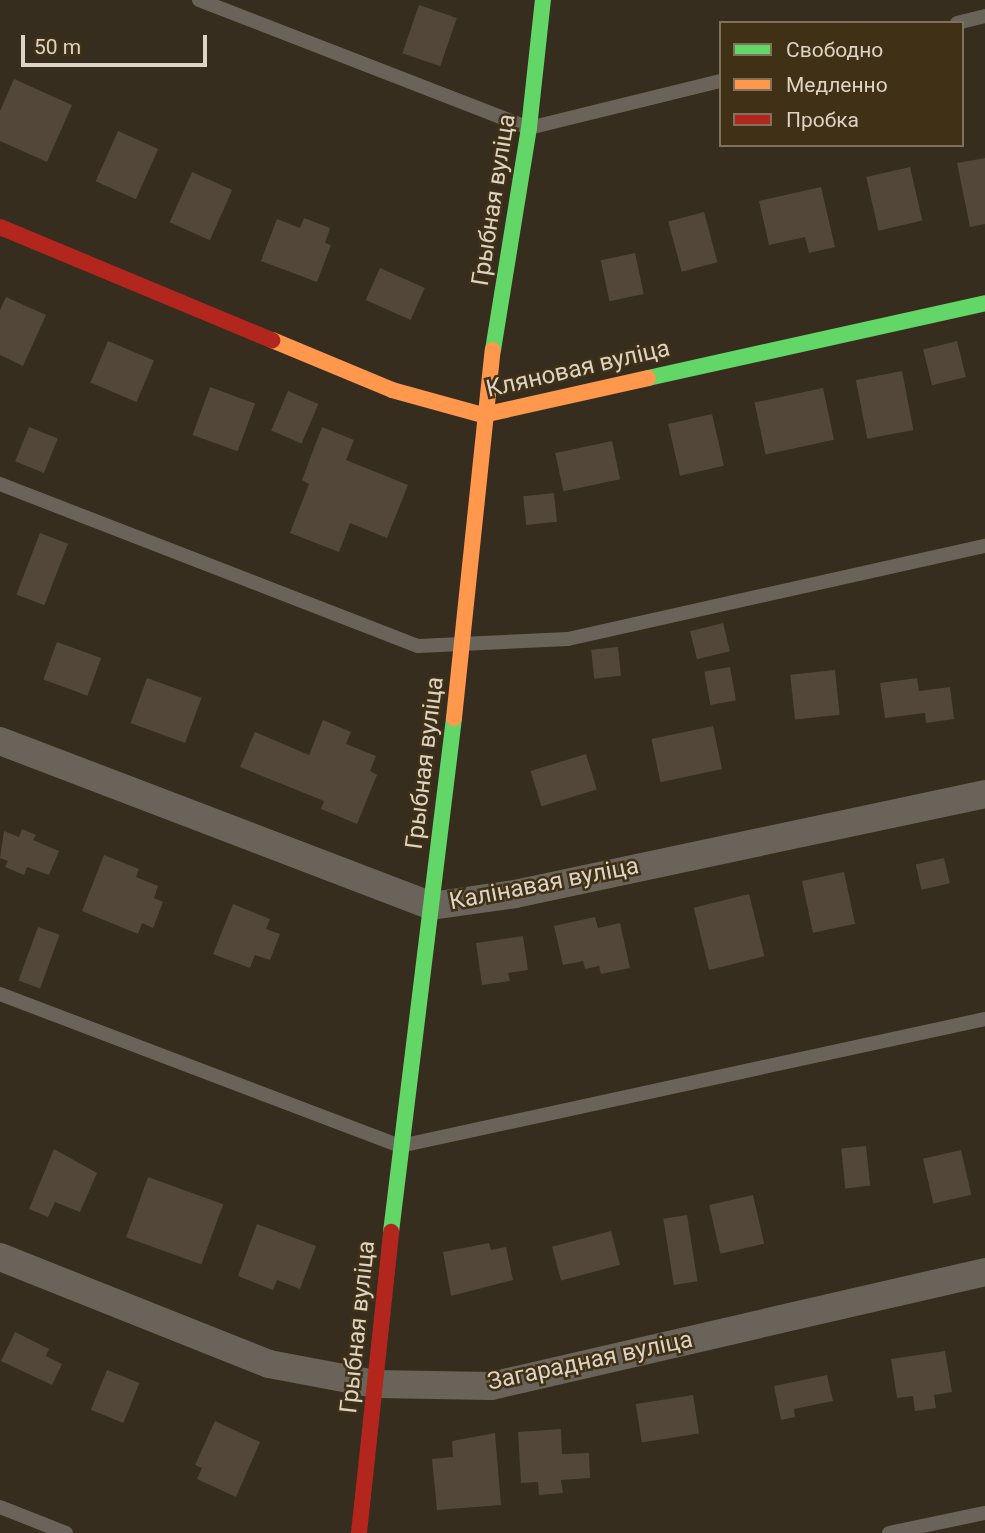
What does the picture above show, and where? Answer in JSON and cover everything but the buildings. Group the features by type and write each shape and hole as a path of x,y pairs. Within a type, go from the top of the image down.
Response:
{"street":[{"name":"Грыбная вуліца","path":"359,1533 400,1146 463,646 483,415 529,128 543,0"},
{"name":"Кляновая вуліца","path":"0,227 392,390 483,415 985,303"},
{"name":"Калінавая вуліца","path":"0,741 431,906 515,894 985,794"},
{"name":"Загарадная вуліца","path":"0,1257 269,1364 375,1384 491,1386 985,1272"}],"lane":[{"path":"199,0 529,128 719,81"},
{"path":"964,21 985,16"},
{"path":"0,484 418,646 568,639 985,546"},
{"path":"0,994 400,1146 985,1019"},
{"path":"0,1507 66,1533"},
{"path":"890,1533 985,1513"}],"traffic: fast":[{"path":"493,350 529,128 543,0"},
{"path":"648,378 985,303"},
{"path":"391,1232 454,718"}],"traffic: slow":[{"path":"272,340 392,390 483,415 648,378"},
{"path":"454,718 493,350"}],"traffic: jam":[{"path":"0,227 272,340"},
{"path":"359,1533 391,1232"}]}
